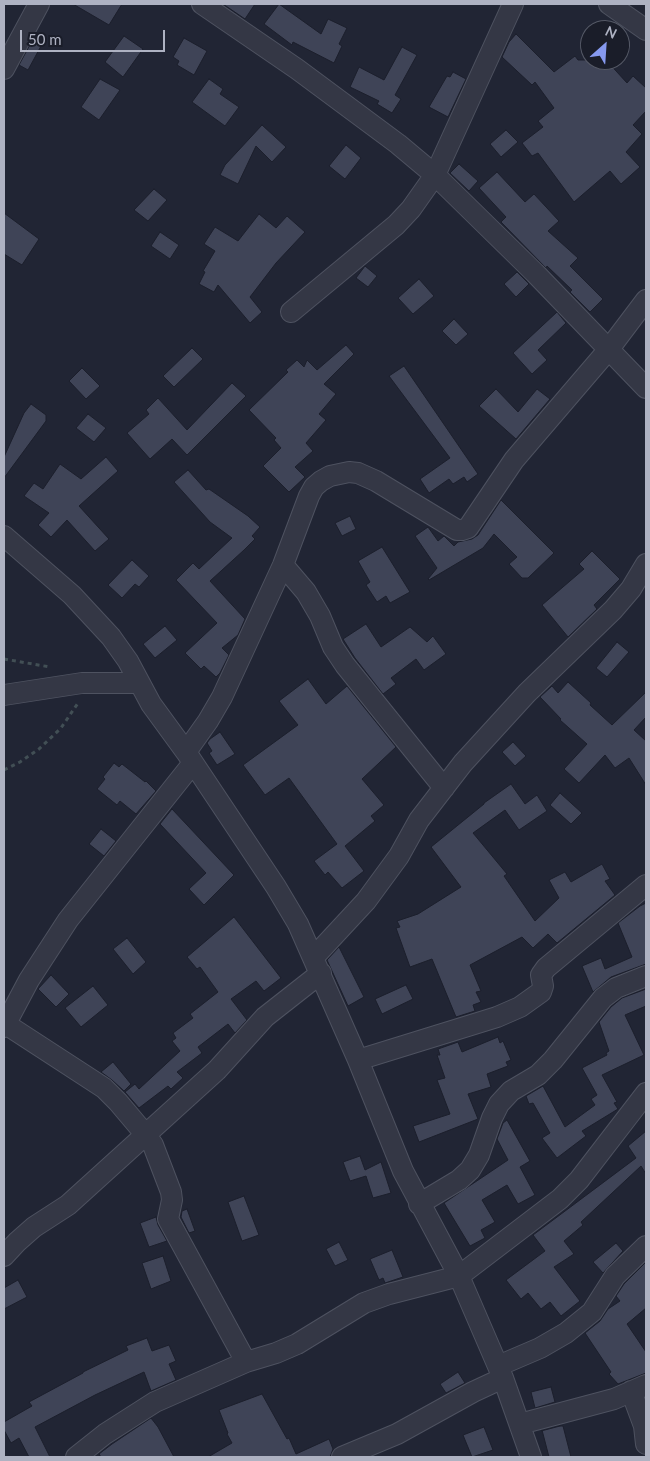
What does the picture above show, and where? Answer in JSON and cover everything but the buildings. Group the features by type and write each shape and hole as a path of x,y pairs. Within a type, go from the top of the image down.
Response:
{"street":[{"path":"4,69 38,4"},
{"path":"202,4 313,80 398,144 435,175 535,273 646,388"},
{"path":"291,312 396,225 411,209 435,175 513,4"},
{"path":"608,4 646,30"},
{"path":"246,1362 168,1219 172,1200 171,1192 153,1145 104,1088 4,1025 29,980 68,920 190,758 222,697 283,565 314,487 330,476 348,472 358,473 367,476 457,530 468,528 514,460 609,349 646,300"},
{"path":"4,536 72,595 111,637 128,662 151,704 190,758 276,887 298,924 358,1060 403,1171 459,1276 500,1372 531,1457"},
{"path":"4,1256 34,1227 68,1205 217,1070 265,1017 317,965 399,856 419,820 463,764 527,693 613,610 631,589 646,564"},
{"path":"283,565 306,592 344,665 444,788"},
{"path":"4,695 82,683 138,683"},
{"path":"358,1060 497,1017 520,1007 540,992 543,986 541,975 546,968 646,885"},
{"path":"419,1204 459,1180 470,1170 479,1155 499,1104 511,1091 538,1075 554,1060 603,998 616,988 646,976"},
{"path":"76,1457 104,1434 155,1402 246,1362 276,1354 297,1344 364,1304 389,1294 459,1276 567,1193 646,1093"},
{"path":"342,1457 397,1434 473,1392 500,1372 566,1333 592,1312 615,1276 646,1246"},
{"path":"520,1424 614,1399 639,1388 646,1444"}],"path":[{"path":"4,770 39,749 61,728 79,702 82,683"}]}
